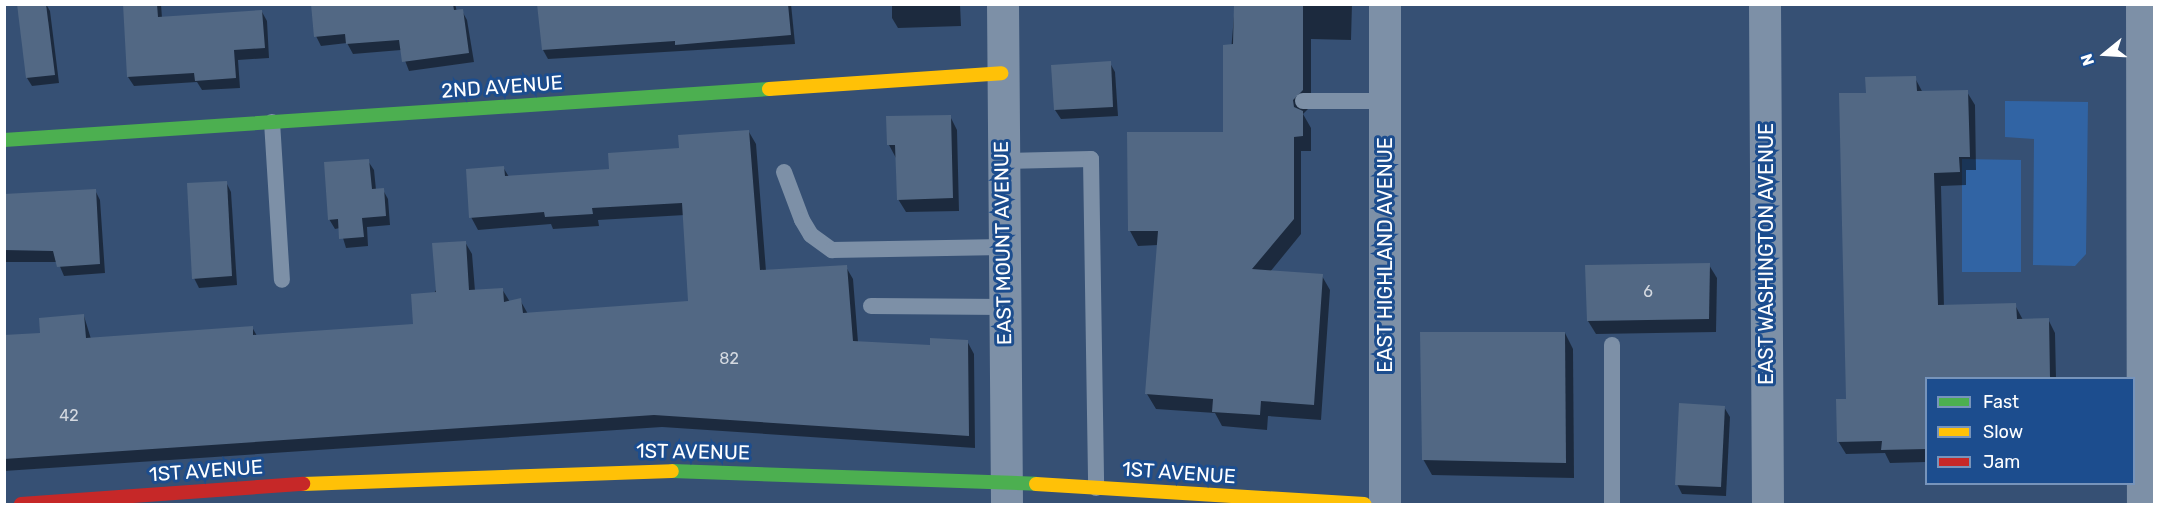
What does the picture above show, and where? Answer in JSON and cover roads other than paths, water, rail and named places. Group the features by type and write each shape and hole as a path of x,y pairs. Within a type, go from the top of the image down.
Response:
{"street":[{"name":"EAST MOUNT AVENUE","path":"1003,4 1002,161 1007,493"},
{"name":"EAST HIGHLAND AVENUE","path":"1385,504 1386,4"},
{"name":"EAST WASHINGTON AVENUE","path":"1765,4 1768,504"},
{"path":"2142,4 2143,504"},
{"name":"2ND AVENUE","path":"4,140 1002,73"},
{"name":"1ST AVENUE","path":"21,504 360,480 636,470 1007,493 1096,488 1364,504"},
{"path":"360,480 360,496"}],"lane":[{"path":"1303,101 1385,101"},
{"path":"272,122 282,280"},
{"path":"1002,161 1091,159 1096,488"},
{"path":"784,172 806,228 822,245 832,250 1003,248"},
{"path":"871,306 1004,307"},
{"path":"1612,345 1612,504"}]}
